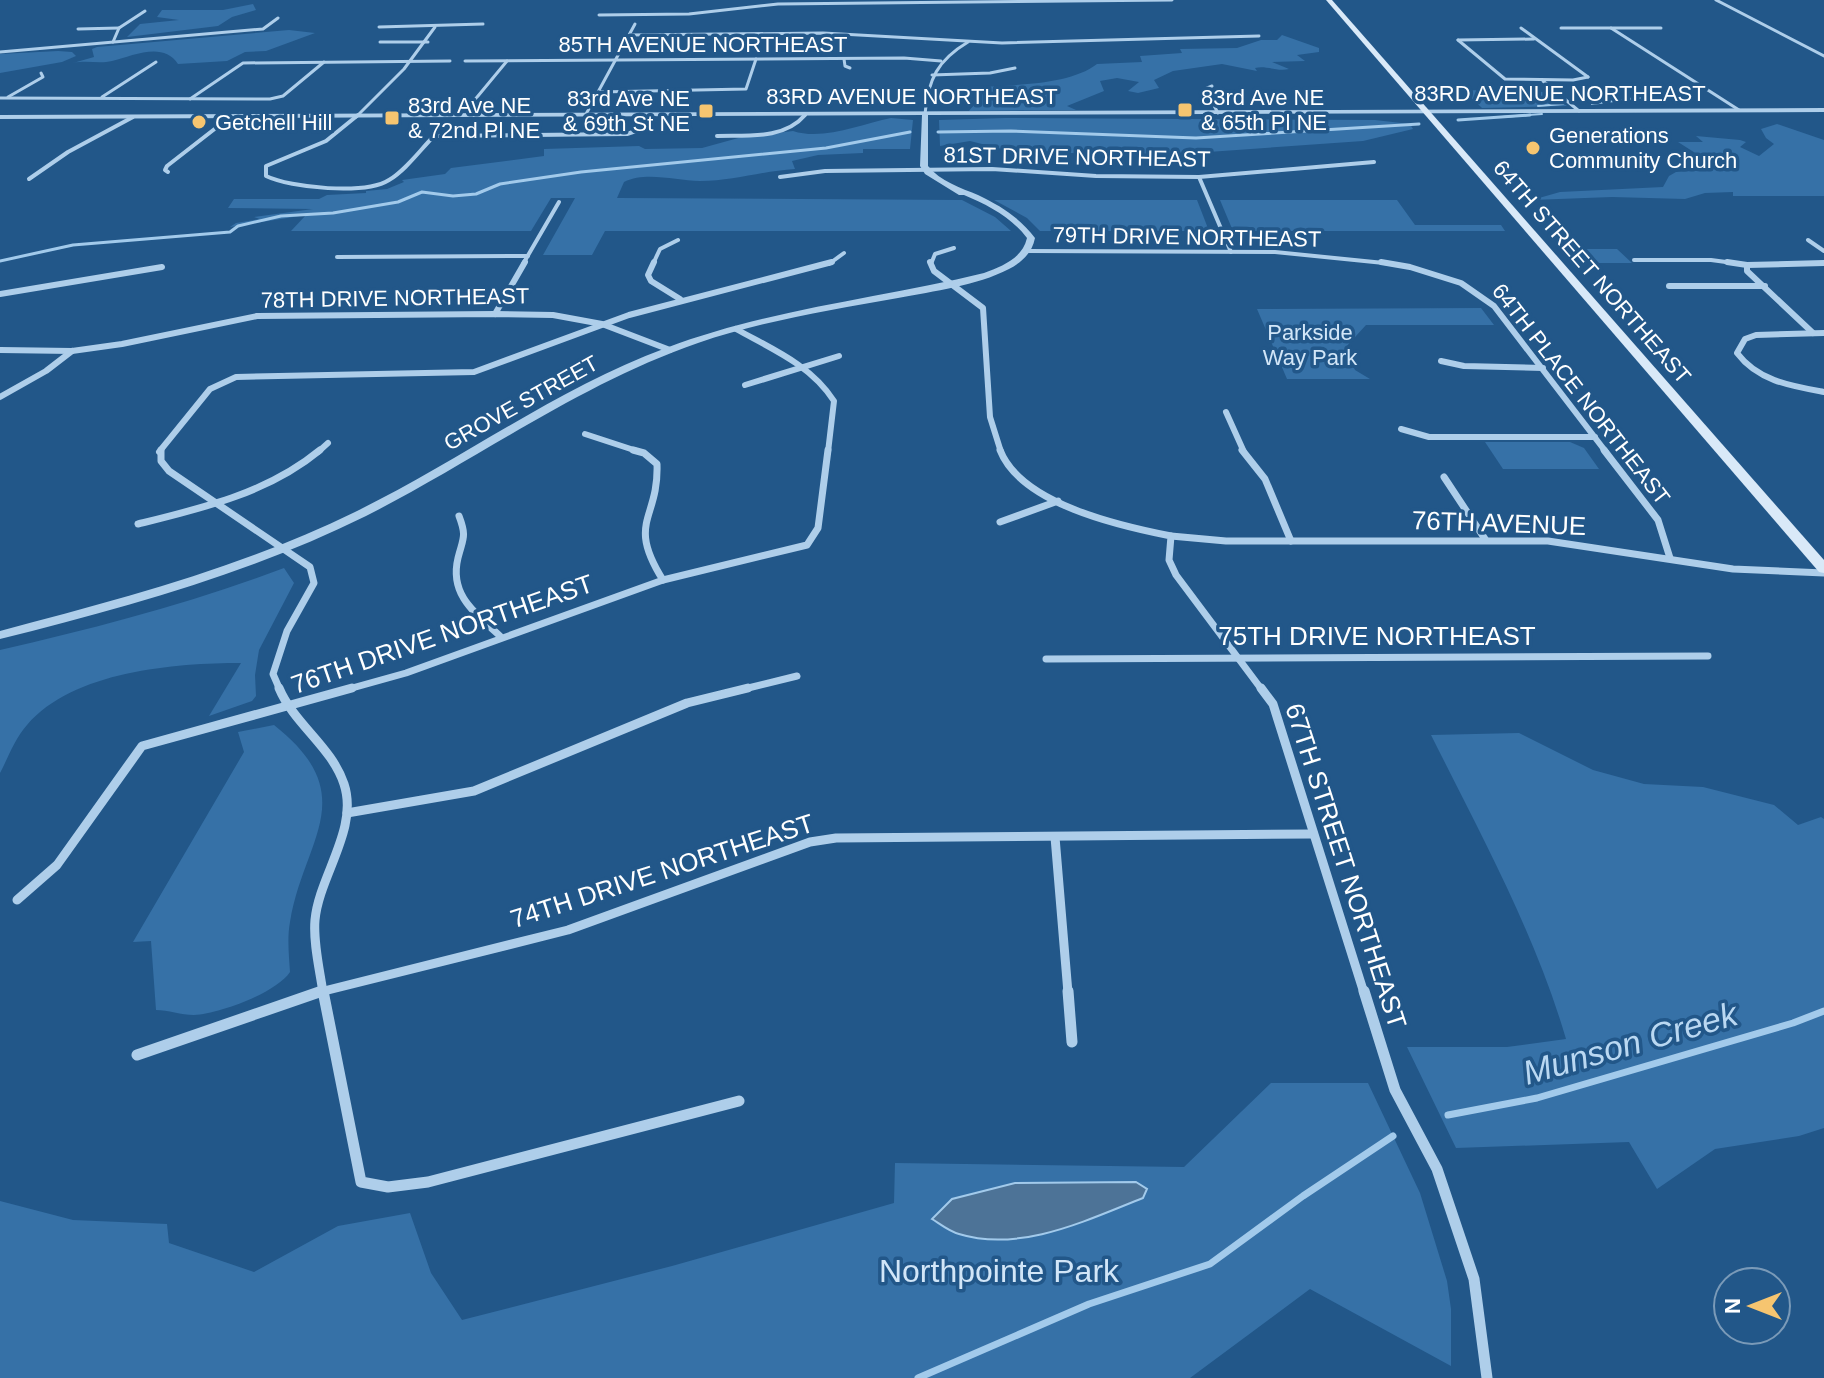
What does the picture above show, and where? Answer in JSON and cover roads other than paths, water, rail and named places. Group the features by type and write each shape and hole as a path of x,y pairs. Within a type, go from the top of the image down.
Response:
{"main road":[{"name":"64TH STREET NORTHEAST","path":"1329,0 1824,571"}],"street":[{"path":"751,0 761,5"},
{"path":"599,15 700,13 808,2 1172,0"},
{"path":"1716,0 1824,56"},
{"path":"78,29 119,28 145,11"},
{"path":"0,52 263,29 278,18"},
{"path":"379,27 483,24"},
{"path":"585,116 635,24"},
{"path":"435,27 428,42 411,61 332,137 266,166 266,176 276,183 367,186 386,183 434,136 634,133 647,116"},
{"path":"113,42 119,28"},
{"path":"1521,28 1588,77 1505,79 1458,40 1534,39"},
{"path":"1561,28 1661,28"},
{"path":"1611,28 1739,110"},
{"path":"629,35 823,33 922,36 968,42 1259,36"},
{"path":"1088,40 1092,48"},
{"path":"380,42 428,42"},
{"path":"968,42 941,61 926,87 924,166 928,172 978,204 1024,228 1031,238 1027,251"},
{"name":"85TH AVENUE NORTHEAST","path":"465,61 904,58 941,61"},
{"path":"599,92 746,89 756,59"},
{"path":"844,59 845,66 850,68"},
{"path":"189,99 243,63 450,61"},
{"path":"473,102 507,61"},
{"path":"101,98 156,62"},
{"path":"2,99 277,98 324,62"},
{"path":"932,75 990,73 1015,68"},
{"path":"2,99 43,77 41,73"},
{"path":"1543,80 1579,111"},
{"path":"1212,86 1205,89 1218,113"},
{"name":"83RD AVENUE NORTHEAST","path":"0,117 1824,110"},
{"path":"717,136 785,129 797,125 805,115"},
{"path":"29,179 68,152 133,117"},
{"path":"168,172 165,170 167,166 230,117"},
{"name":"81ST DRIVE NORTHEAST","path":"780,177 825,171 1008,169 1096,176 1199,177 1374,162"},
{"path":"1199,177 1231,252"},
{"path":"495,314 559,202"},
{"path":"678,240 660,249 648,275 651,281 680,299"},
{"path":"1808,240 1824,251"},
{"path":"954,248 935,254 930,263 934,271 983,308 993,434 1005,459 1031,485 1058,501 1103,520 1171,536"},
{"name":"79TH DRIVE NORTHEAST","path":"1027,251 1318,253 1441,273"},
{"name":"GROVE STREET","path":"0,635 118,604 286,549 404,491 586,388 670,350 736,329 952,284 1008,267 1027,251"},
{"path":"739,1101 428,1182 388,1187 361,1182 323,991 315,920 347,813 344,784 329,757 287,708 273,674 278,651 314,583 310,567 169,471 161,461 159,452 210,389 236,377 474,372 493,368 602,324 680,299 828,265 844,253"},
{"path":"337,257 528,256"},
{"path":"1634,260 1711,260 1747,265 1824,263"},
{"path":"1747,265 1747,271 1813,333"},
{"path":"0,294 162,267"},
{"name":"64TH PLACE NORTHEAST","path":"1441,273 1484,294 1658,520 1670,558"},
{"path":"1669,286 1765,286"},
{"name":"78TH DRIVE NORTHEAST","path":"0,350 72,351 146,340 257,316 495,314 553,315 602,324 670,350"},
{"path":"736,329 802,367"},
{"path":"1824,333 1772,334 1745,339 1737,353 1749,368 1789,385 1824,392"},
{"path":"0,397 46,371 72,351"},
{"path":"745,385 839,356"},
{"path":"1441,361 1464,366 1543,368"},
{"name":"76TH DRIVE NORTHEAST","path":"17,900 57,865 142,746 287,708 441,661 500,636 663,580 807,545 818,528 834,401 827,388 802,367"},
{"path":"1226,412 1241,448 1265,479 1291,541"},
{"path":"1401,429 1429,437 1595,437"},
{"path":"585,434 644,453 657,464 659,479 644,533 646,549 663,580"},
{"path":"138,524 220,504 260,489 305,464 328,443"},
{"path":"1444,477 1485,539"},
{"path":"1000,522 1058,501"},
{"path":"459,516 466,535 455,563 454,586 465,602 500,636"},
{"name":"76TH AVENUE","path":"1171,536 1226,541 1485,539 1597,546 1733,569 1824,571"},
{"name":"67TH STREET NORTHEAST","path":"1171,536 1169,560 1176,575 1273,704 1395,1090 1437,1169 1474,1279 1487,1378"},
{"name":"75TH DRIVE NORTHEAST","path":"1046,659 1708,656"},
{"path":"347,813 474,791 687,703 797,676"},
{"name":"74TH DRIVE NORTHEAST","path":"137,1055 323,991 568,930 810,842 836,838 1312,834"},
{"path":"1055,837 1072,1042"}],"waterway":[{"path":"1592,104 1673,93"},
{"path":"1538,106 1563,104"},
{"path":"1512,116 1542,114"},
{"path":"1512,116 1530,115"},
{"path":"1458,120 1512,116"},
{"path":"1502,117 1512,116"},
{"path":"938,132 1011,131 1196,138 1419,124"},
{"path":"0,261 73,245 230,232 238,226 281,216 333,213 398,202 422,192 453,196 476,194 500,184 581,172 826,148 910,132"},
{"name":"Munson Creek","path":"1448,1115 1537,1098 1793,1023 1824,1011"},
{"name":"Munson Creek","path":"918,1378 1089,1304 1210,1264 1303,1196 1393,1136"}],"place":[{"name":"83rd Ave NE & 65th Pl NE","path":"1185,110"},
{"name":"83rd Ave NE & 69th St NE","path":"706,111"},
{"name":"83rd Ave NE & 72nd Pl NE","path":"392,118"},
{"name":"Getchell Hill","path":"199,122"},
{"name":"Generations Community Church","path":"1533,148"}],"park label":[{"name":"Parkside Way Park","path":"1310,344"},
{"name":"Northpointe Park","path":"999,1271"}]}
